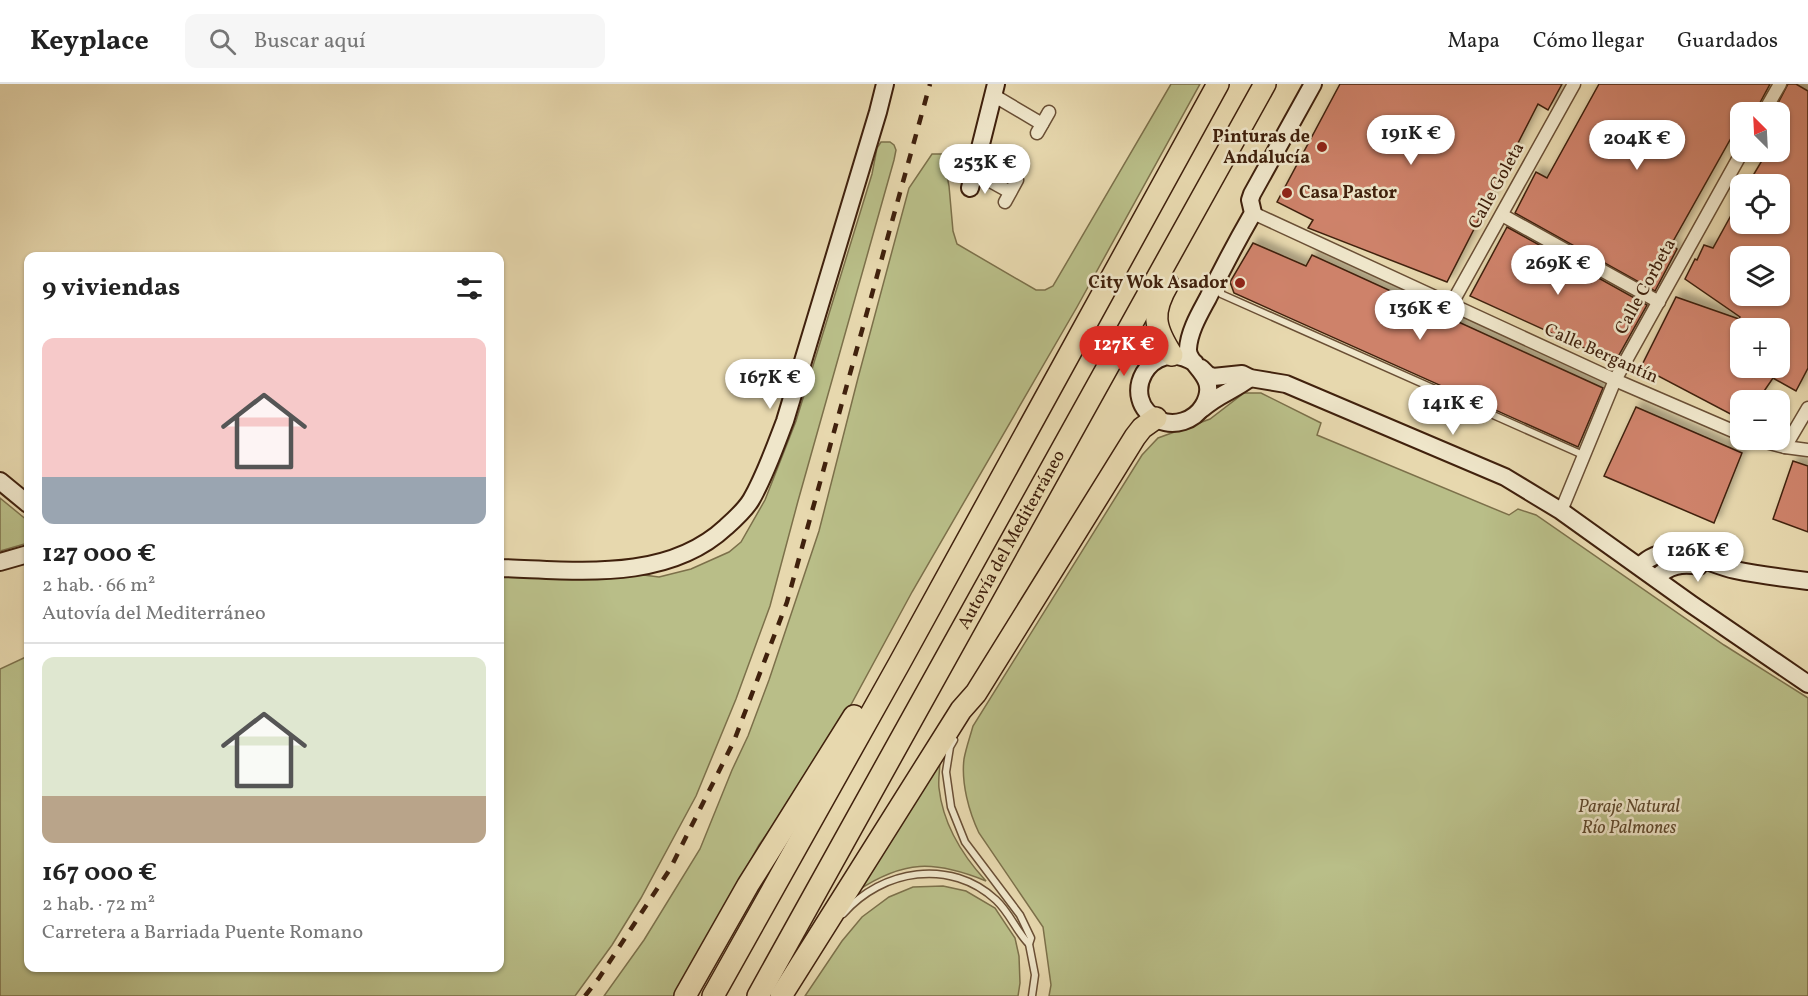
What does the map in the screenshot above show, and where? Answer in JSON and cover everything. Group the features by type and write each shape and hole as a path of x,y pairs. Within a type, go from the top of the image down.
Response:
{"highway":[{"path":"714,996 1218,84"},
{"name":"Autovía del Mediterráneo","path":"758,996 1265,84"},
{"path":"1172,355 1158,331 1156,318 1158,300 1206,216 1203,196"},
{"path":"784,992 961,710 976,693 1135,437 1142,428 1156,418"},
{"path":"685,996 747,885 873,687 899,664"}],"street":[{"path":"504,568 592,570 648,565 674,559 716,538 750,501 785,421 885,84"},
{"path":"1313,84 1252,194 1250,200 1253,213 1193,326 1188,349 1189,355 1208,375 1213,377 1242,374 1250,378 1280,382 1505,477 1561,511 1808,684"},
{"name":"Calle Goleta","path":"1451,305 1574,84"},
{"path":"1770,102 1780,84"},
{"path":"1017,180 1008,197 972,180 994,90 1040,128 1049,112"},
{"name":"Calle Corbeta","path":"1561,511 1615,380 1736,162"},
{"name":"Calle Bergantín","path":"1253,213 1615,380 1730,430"},
{"path":"1502,215 1659,302"},
{"path":"1197,413 1206,400 1207,392 1205,375 1198,365 1188,358 1172,355 1156,360 1144,371 1139,386 1146,410 1156,418 1175,423 1183,422 1197,413 1217,397 1250,378"},
{"path":"1790,439 1808,408"},
{"path":"1790,448 1808,450"},
{"path":"0,481 24,501"},
{"path":"1640,566 1647,559 1658,554 1673,553 1762,576 1808,581"},
{"path":"0,562 24,555"},
{"path":"1656,578 1676,565 1687,564 1730,569"}],"lane":[{"path":"1222,269 1221,294 1583,455"},
{"path":"963,722 976,693"},
{"path":"958,730 950,747 946,771 948,794 954,816 965,842 1020,915 1031,938 1029,944 1035,975 1032,996"},
{"path":"840,917 865,893 891,880 926,873 950,874 984,890 994,898 1004,907 1022,937 1029,944"},
{"path":"784,992 834,925"}],"green space":[{"path":"1171,84 1200,84 1077,307 912,592 828,747 759,845 675,996 604,996 644,940 700,849 748,736 819,531 909,188 932,154 943,154 949,186 953,231 957,244 1036,290 1045,290 1053,286"},
{"path":"881,142 890,142 896,150 894,160 770,606 736,699 696,796 641,898 612,945 575,996 0,996 0,669 24,658 24,972 504,972 504,576 636,574 659,577 691,569 729,552 741,542 765,500 796,421 872,174 877,148"},
{"name":"Paraje Natural Río Palmones","path":"1244,393 1261,393 1321,423 1317,435 1509,515 1518,509 1536,515 1724,645 1808,698 1808,996 1049,996 1051,985 1043,927 979,833 969,807 963,768 973,726 1142,455 1158,438 1210,419"},
{"path":"0,498 24,518 24,544 0,551"},
{"path":"940,760 939,788 949,826 969,861 986,881 951,869 920,867 890,873 857,891"},
{"path":"943,886 966,891 995,908 1015,938 1019,956 1018,996 805,996 842,941 862,917 889,897 913,887"}],"building":[{"path":"1340,84 1562,84 1548,110 1538,104 1447,282 1308,228 1313,220 1277,202"},
{"path":"1599,84 1770,84 1760,102 1730,102 1730,140 1671,245 1677,249 1655,291 1515,213 1536,172 1547,178"},
{"path":"1788,84 1796,84 1808,91 1808,368 1796,391 1773,378 1790,378 1790,318 1740,318 1685,279 1704,245 1713,248 1730,217 1730,234 1790,234 1790,174 1754,174 1761,162 1790,162 1790,102 1779,102"},
{"path":"1507,227 1647,305 1615,362 1470,296"},
{"path":"1253,243 1306,266 1312,255 1603,388 1578,447 1234,293 1230,282"},
{"path":"1676,297 1736,318 1730,318 1730,378 1773,378 1765,390 1730,390 1730,414 1641,367"},
{"path":"1636,407 1730,448 1730,450 1742,453 1714,523 1604,476"},
{"path":"1793,461 1808,466 1808,532 1773,519"}],"railway":[{"path":"585,996 670,869 734,741 787,602 930,84"}],"place":[{"name":"Pinturas de Andalucía","path":"1322,147"},
{"name":"Casa Pastor","path":"1287,193"},
{"name":"City Wok Asador","path":"1240,283"}]}
